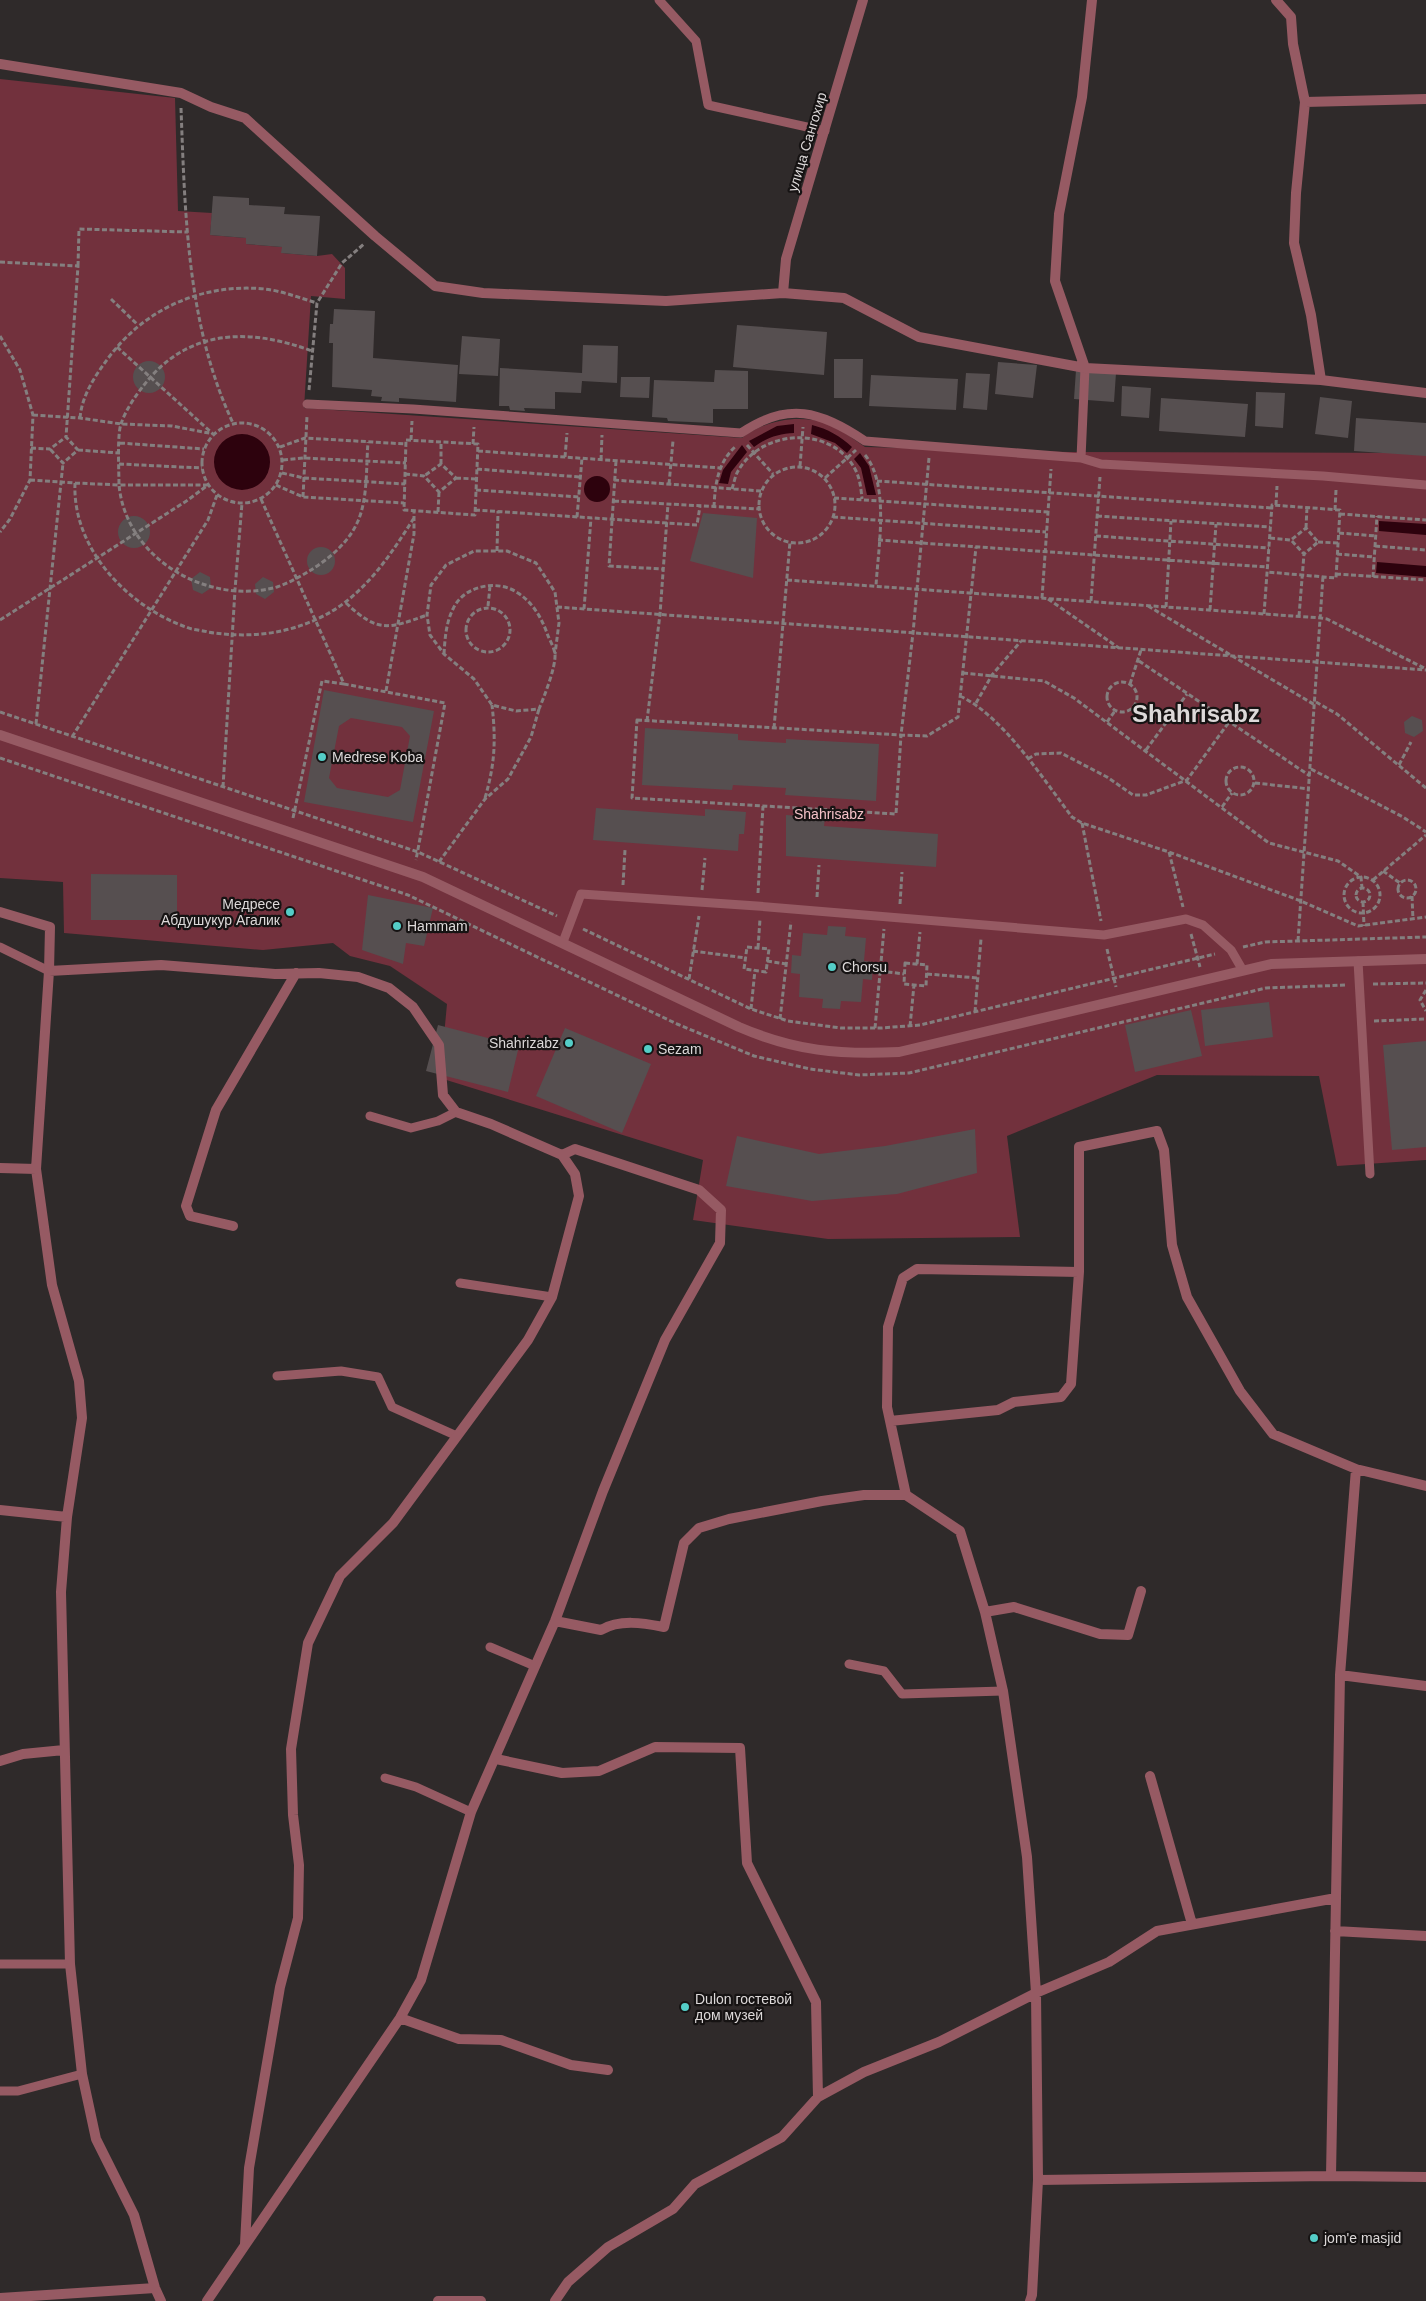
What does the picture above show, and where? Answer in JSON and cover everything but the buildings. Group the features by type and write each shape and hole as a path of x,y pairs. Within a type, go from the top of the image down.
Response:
{"street":[{"name":"улица Сангохир","path":"783,293 786,259 863,0"},
{"path":"1085,368 1055,281 1059,214 1082,97 1092,0"},
{"path":"1276,0 1290,17 1293,44 1305,102 1296,193 1294,243 1310,316 1321,380"},
{"path":"0,64 180,93 211,107 245,118 375,236 435,286 483,293 666,301 783,293 844,298 919,337 1085,368 1321,380 1426,393"},
{"path":"1305,102 1426,99"},
{"path":"0,735 414,874 563,942 771,1041 819,1051 858,1054 899,1052 1271,964 1426,959"},
{"path":"0,912 50,927 50,971 36,1169 52,1285 79,1381 82,1418 67,1517 61,1592 70,1964 82,2074 96,2140 134,2215 155,2288 161,2301"},
{"path":"50,971 161,965 275,974 319,973 358,977 389,988 413,1007 439,1045 443,1095 456,1112 491,1124 562,1155 575,1174 579,1196 552,1297 528,1340 393,1523 340,1576 308,1643 291,1749 293,1815 299,1866 298,1918 280,1987 249,2168 245,2244"},
{"path":"233,1226 190,1216 186,1206 216,1110 296,973"},
{"path":"890,1421 998,1410 1014,1402 1061,1397 1071,1384 1080,1272 1079,1147 1157,1130 1164,1150 1172,1245 1187,1296 1240,1391 1273,1434 1356,1469 1426,1486"},
{"path":"207,2301 400,2018 421,1980 470,1812 496,1759 555,1621 603,1491 665,1340 720,1243 721,1210 699,1190 575,1149 562,1155"},
{"path":"0,1168 36,1169"},
{"path":"906,1495 887,1407 888,1327 903,1278 916,1269 1080,1272"},
{"path":"1330,2176 1340,1675 1356,1469"},
{"path":"555,1621 601,1630 611,1624 640,1622 664,1627 684,1543 699,1528 729,1518 864,1495 906,1495 960,1531 985,1612 1002,1691 1028,1857 1036,1993 1038,2180 1032,2295 1030,2301"},
{"path":"0,1510 67,1517"},
{"path":"985,1612 1014,1607 1100,1634 1128,1636 1141,1591"},
{"path":"1340,1675 1426,1686"},
{"path":"496,1759 562,1773 600,1772 655,1747 740,1748 747,1863 816,2002 818,2097"},
{"path":"0,1761 23,1754 64,1750"},
{"path":"1150,1776 1192,1924"},
{"path":"555,2301 568,2282 608,2247 673,2209 695,2184 782,2137 818,2097 864,2072 939,2042 1036,1993 1109,1962 1157,1930 1336,1898"},
{"path":"1335,1931 1426,1936"},
{"path":"400,2018 459,2039 501,2040 571,2065 608,2070"},
{"path":"1038,2180 1330,2176 1426,2178"},
{"path":"0,2298 155,2288"},
{"path":"438,2301 481,2301"}],"lane":[{"path":"658,0 696,41 708,105 825,131"},
{"path":"1081,458 1085,368"},
{"path":"307,404 603,422 674,428 742,437 757,422 775,415 804,413 824,417 844,426 865,440 1081,458 1101,464 1426,485"},
{"path":"563,942 580,894 759,906 1104,935 1186,919 1203,925 1231,950 1242,970"},
{"path":"0,947 50,971"},
{"path":"1358,961 1370,1174"},
{"path":"370,1116 411,1128 438,1121 456,1112"},
{"path":"460,1283 552,1297"},
{"path":"277,1376 341,1371 378,1377 392,1407 457,1436"},
{"path":"490,1647 536,1666"},
{"path":"849,1664 884,1670 902,1694 1002,1691"},
{"path":"385,1778 416,1787 470,1812"},
{"path":"0,1964 70,1964"},
{"path":"0,2091 18,2091 82,2074"}],"path":[{"path":"180,93 188,232 194,296 222,400 233,423"},
{"path":"120,453 78,450 66,437 79,229 188,232"},
{"path":"303,496 307,404 316,302 342,263 375,236"},
{"path":"0,262 78,266"},
{"path":"80,418 81,408 92,379 116,347 138,325 162,309 194,296 230,289 266,289 316,302"},
{"path":"111,299 138,325"},
{"path":"312,351 262,336 232,335 192,346 167,361 150,377 137,394 120,424 120,497 136,533 155,556 175,572 214,588 235,590 277,586 296,579 326,561 343,544 358,521 363,501 368,442"},
{"path":"0,336 20,370 33,415 30,480 10,519 0,532"},
{"path":"116,347 214,434"},
{"path":"800,466 804,413"},
{"path":"33,415 80,418 120,424 172,426 214,434"},
{"path":"565,457 567,420"},
{"path":"601,460 603,422"},
{"path":"233,423 250,423 265,429 280,447 283,460 282,473 276,485 261,499 242,504 229,501 217,495 208,485 202,468 204,449 214,434 233,423"},
{"path":"670,484 674,428"},
{"path":"31,448 50,449 66,437"},
{"path":"714,507 715,488 720,468 742,437 773,474"},
{"path":"732,489 737,472 754,453 777,440 802,437 816,439 830,446 846,458 855,469 860,483 862,499"},
{"path":"280,447 305,438 406,444"},
{"path":"406,440 478,444 475,514 404,510 406,444 406,440"},
{"path":"441,442 441,464 456,478 476,479"},
{"path":"120,443 204,449"},
{"path":"853,443 870,461 877,481 880,500 880,520 876,586"},
{"path":"930,445 918,589 901,736 896,814 632,798 637,720 901,736 927,736 958,717 968,638 976,547"},
{"path":"825,478 858,447"},
{"path":"36,724 63,463 50,449"},
{"path":"63,463 78,450"},
{"path":"478,451 720,468"},
{"path":"1042,598 1052,456"},
{"path":"283,460 304,458 406,463"},
{"path":"577,517 582,458"},
{"path":"616,461 609,566 663,569"},
{"path":"119,464 202,468"},
{"path":"424,476 441,464"},
{"path":"1091,601 1101,464"},
{"path":"800,466 814,470 825,478 832,490 835,503 833,516 827,529 816,538 804,542 790,542 779,538 769,531 762,521 759,509 761,491 773,474 786,468 800,466"},
{"path":"477,469 580,477"},
{"path":"282,473 304,478 405,484"},
{"path":"405,474 424,476 439,492 438,512"},
{"path":"439,492 456,478"},
{"path":"1335,510 1337,478"},
{"path":"30,480 119,485 208,485"},
{"path":"614,480 761,491"},
{"path":"877,481 1272,508"},
{"path":"75,483 74,500 77,520 97,558 121,587 152,610 186,628 232,636 276,634 316,620 346,602 376,574 414,518"},
{"path":"0,620 188,500 208,485"},
{"path":"276,485 303,496 404,504"},
{"path":"476,490 579,497"},
{"path":"72,737 208,520 217,495"},
{"path":"834,498 1048,512"},
{"path":"261,499 344,684"},
{"path":"614,501 759,509"},
{"path":"223,787 242,504"},
{"path":"647,721 660,614 668,504"},
{"path":"1264,614 1267,568 1270,538 1272,505 1340,510 1336,578 1267,572"},
{"path":"476,510 696,525 700,506"},
{"path":"1307,508 1306,528 1318,542"},
{"path":"386,691 414,534 414,510"},
{"path":"497,551 498,511"},
{"path":"1340,514 1426,520"},
{"path":"833,516 1046,532"},
{"path":"1097,516 1270,527"},
{"path":"1373,577 1377,516"},
{"path":"584,609 591,518"},
{"path":"1166,607 1171,521"},
{"path":"1210,610 1216,524"},
{"path":"1292,540 1306,528"},
{"path":"1339,533 1376,536"},
{"path":"1096,536 1269,548"},
{"path":"1270,538 1292,540 1304,554"},
{"path":"878,540 1267,568"},
{"path":"774,728 790,542"},
{"path":"1299,616 1304,554 1318,542 1338,543"},
{"path":"1375,546 1426,550"},
{"path":"440,862 485,799 508,779 531,736 546,693 555,654 559,623 554,592 536,563 507,551 474,551 446,565 431,585 427,615 430,635 444,654 474,679 492,705 496,739 493,772 485,799"},
{"path":"1337,554 1374,557"},
{"path":"1336,574 1426,580"},
{"path":"1298,941 1316,703 1323,576"},
{"path":"787,580 1321,618 1327,619 1426,670"},
{"path":"444,654 446,630 454,607 470,590 490,586 507,588 519,594 540,614 555,654"},
{"path":"488,606 490,586"},
{"path":"1048,598 1119,648"},
{"path":"346,602 361,617 375,625 397,626 427,615"},
{"path":"1146,605 1232,657 1337,714 1426,788"},
{"path":"488,606 502,611 510,622 510,637 502,648 488,653 475,648 466,637 466,623 474,611 488,606"},
{"path":"557,607 1426,670"},
{"path":"976,703 992,675 1021,641"},
{"path":"1130,684 1141,650"},
{"path":"1139,661 1310,777"},
{"path":"963,673 1044,681 1074,698 1187,780 1269,843 1338,860 1362,877 1373,880 1380,892 1379,900 1376,906 1363,913 1349,906 1345,899 1348,884 1354,879 1362,877"},
{"path":"281,854 295,810 322,681 445,703 414,874 408,895"},
{"path":"1122,681 1130,684 1136,689 1138,697 1136,705 1127,712 1115,711 1109,705 1107,697 1109,689 1114,683 1122,681"},
{"path":"1146,750 1187,694"},
{"path":"960,696 976,703 1028,759 1072,817 1082,823 1168,852 1301,901 1358,926 1426,917"},
{"path":"492,705 516,711 539,709"},
{"path":"1136,705 1166,723"},
{"path":"1107,722 1115,711"},
{"path":"1028,759 1036,754 1061,754 1107,777 1133,794 1146,795 1187,780 1229,722"},
{"path":"1399,764 1411,742"},
{"path":"0,758 281,854 408,895 677,1024 754,1056 810,1069 859,1075 909,1073 1266,988 1426,982"},
{"path":"1242,766 1249,769 1254,776 1255,784 1252,790 1246,795 1239,796 1232,793 1227,788 1226,780 1228,773 1234,768 1242,766"},
{"path":"1311,769 1403,817 1426,834 1373,880"},
{"path":"1255,784 1310,789"},
{"path":"1222,807 1232,793"},
{"path":"758,948 763,806"},
{"path":"623,897 624,850"},
{"path":"689,979 702,902 705,858"},
{"path":"816,911 819,866"},
{"path":"1384,871 1400,883"},
{"path":"900,919 902,872"},
{"path":"1362,877 1362,888"},
{"path":"1400,883 1406,880 1412,881 1416,885 1416,891 1412,896 1413,920"},
{"path":"1400,883 1399,892 1402,897 1412,896"},
{"path":"1362,888 1356,893 1359,901 1363,902"},
{"path":"1362,888 1369,892 1367,900 1363,902"},
{"path":"1363,902 1364,926"},
{"path":"780,1018 792,909"},
{"path":"875,1028 885,917"},
{"path":"917,964 921,920"},
{"path":"974,1012 983,926"},
{"path":"747,947 758,948 769,950 766,972 744,969 747,947"},
{"path":"693,951 746,958"},
{"path":"767,961 786,964"},
{"path":"905,963 927,965 926,986 904,984 904,974 905,963"},
{"path":"751,1009 755,970"},
{"path":"880,971 904,974"},
{"path":"926,974 978,978"},
{"path":"910,1026 914,985"},
{"path":"1426,990 1420,1000 1426,1011"},
{"path":"1362,1022 1426,1019"}],"green space":[{"name":"Shahrisabz","path":"0,79 175,98 178,211 212,213 210,235 246,238 246,244 282,247 282,253 317,256 332,254 345,268 345,299 311,296 304,408 742,438 758,428 775,422 804,419 820,421 834,427 865,447 1069,452 1426,453 1426,1160 1337,1166 1319,1076 1157,1075 1007,1136 1020,1237 828,1239 693,1220 703,1160 440,1078 447,1004 390,966 350,956 333,943 263,950 64,933 63,882 0,878"}],"shaded area":[{"path":"794,424 794,433 773,437 754,447 749,441 777,426"},
{"path":"812,425 834,433 852,447 847,453 835,443 811,434"},
{"path":"236,434 248,434 258,438 266,446 270,462 266,478 258,486 248,490 236,490 226,486 218,478 214,468 214,456 218,446 226,438"},
{"path":"742,445 747,452 731,472 728,484 719,483 723,470"},
{"path":"860,453 869,466 876,495 867,495 861,468 854,459"},
{"path":"597,476 606,480 610,489 606,498 597,502 588,498 584,489 588,480"},
{"path":"1379,521 1426,524 1426,535 1379,531"},
{"path":"1377,562 1426,566 1426,577 1376,573"}],"place":[{"name":"Medrese Koba","path":"322,757"},
{"name":"Медресе Абдушукур Агалик","path":"290,912"},
{"name":"Hammam","path":"397,926"},
{"name":"Chorsu","path":"832,967"},
{"name":"Shahrizabz","path":"569,1043"},
{"name":"Sezam","path":"648,1049"},
{"name":"Dulon гостевой дом музей","path":"685,2007"},
{"name":"jom'e masjid","path":"1314,2238"}],"district":[{"name":"Shahrisabz","path":"1196,714"}]}
